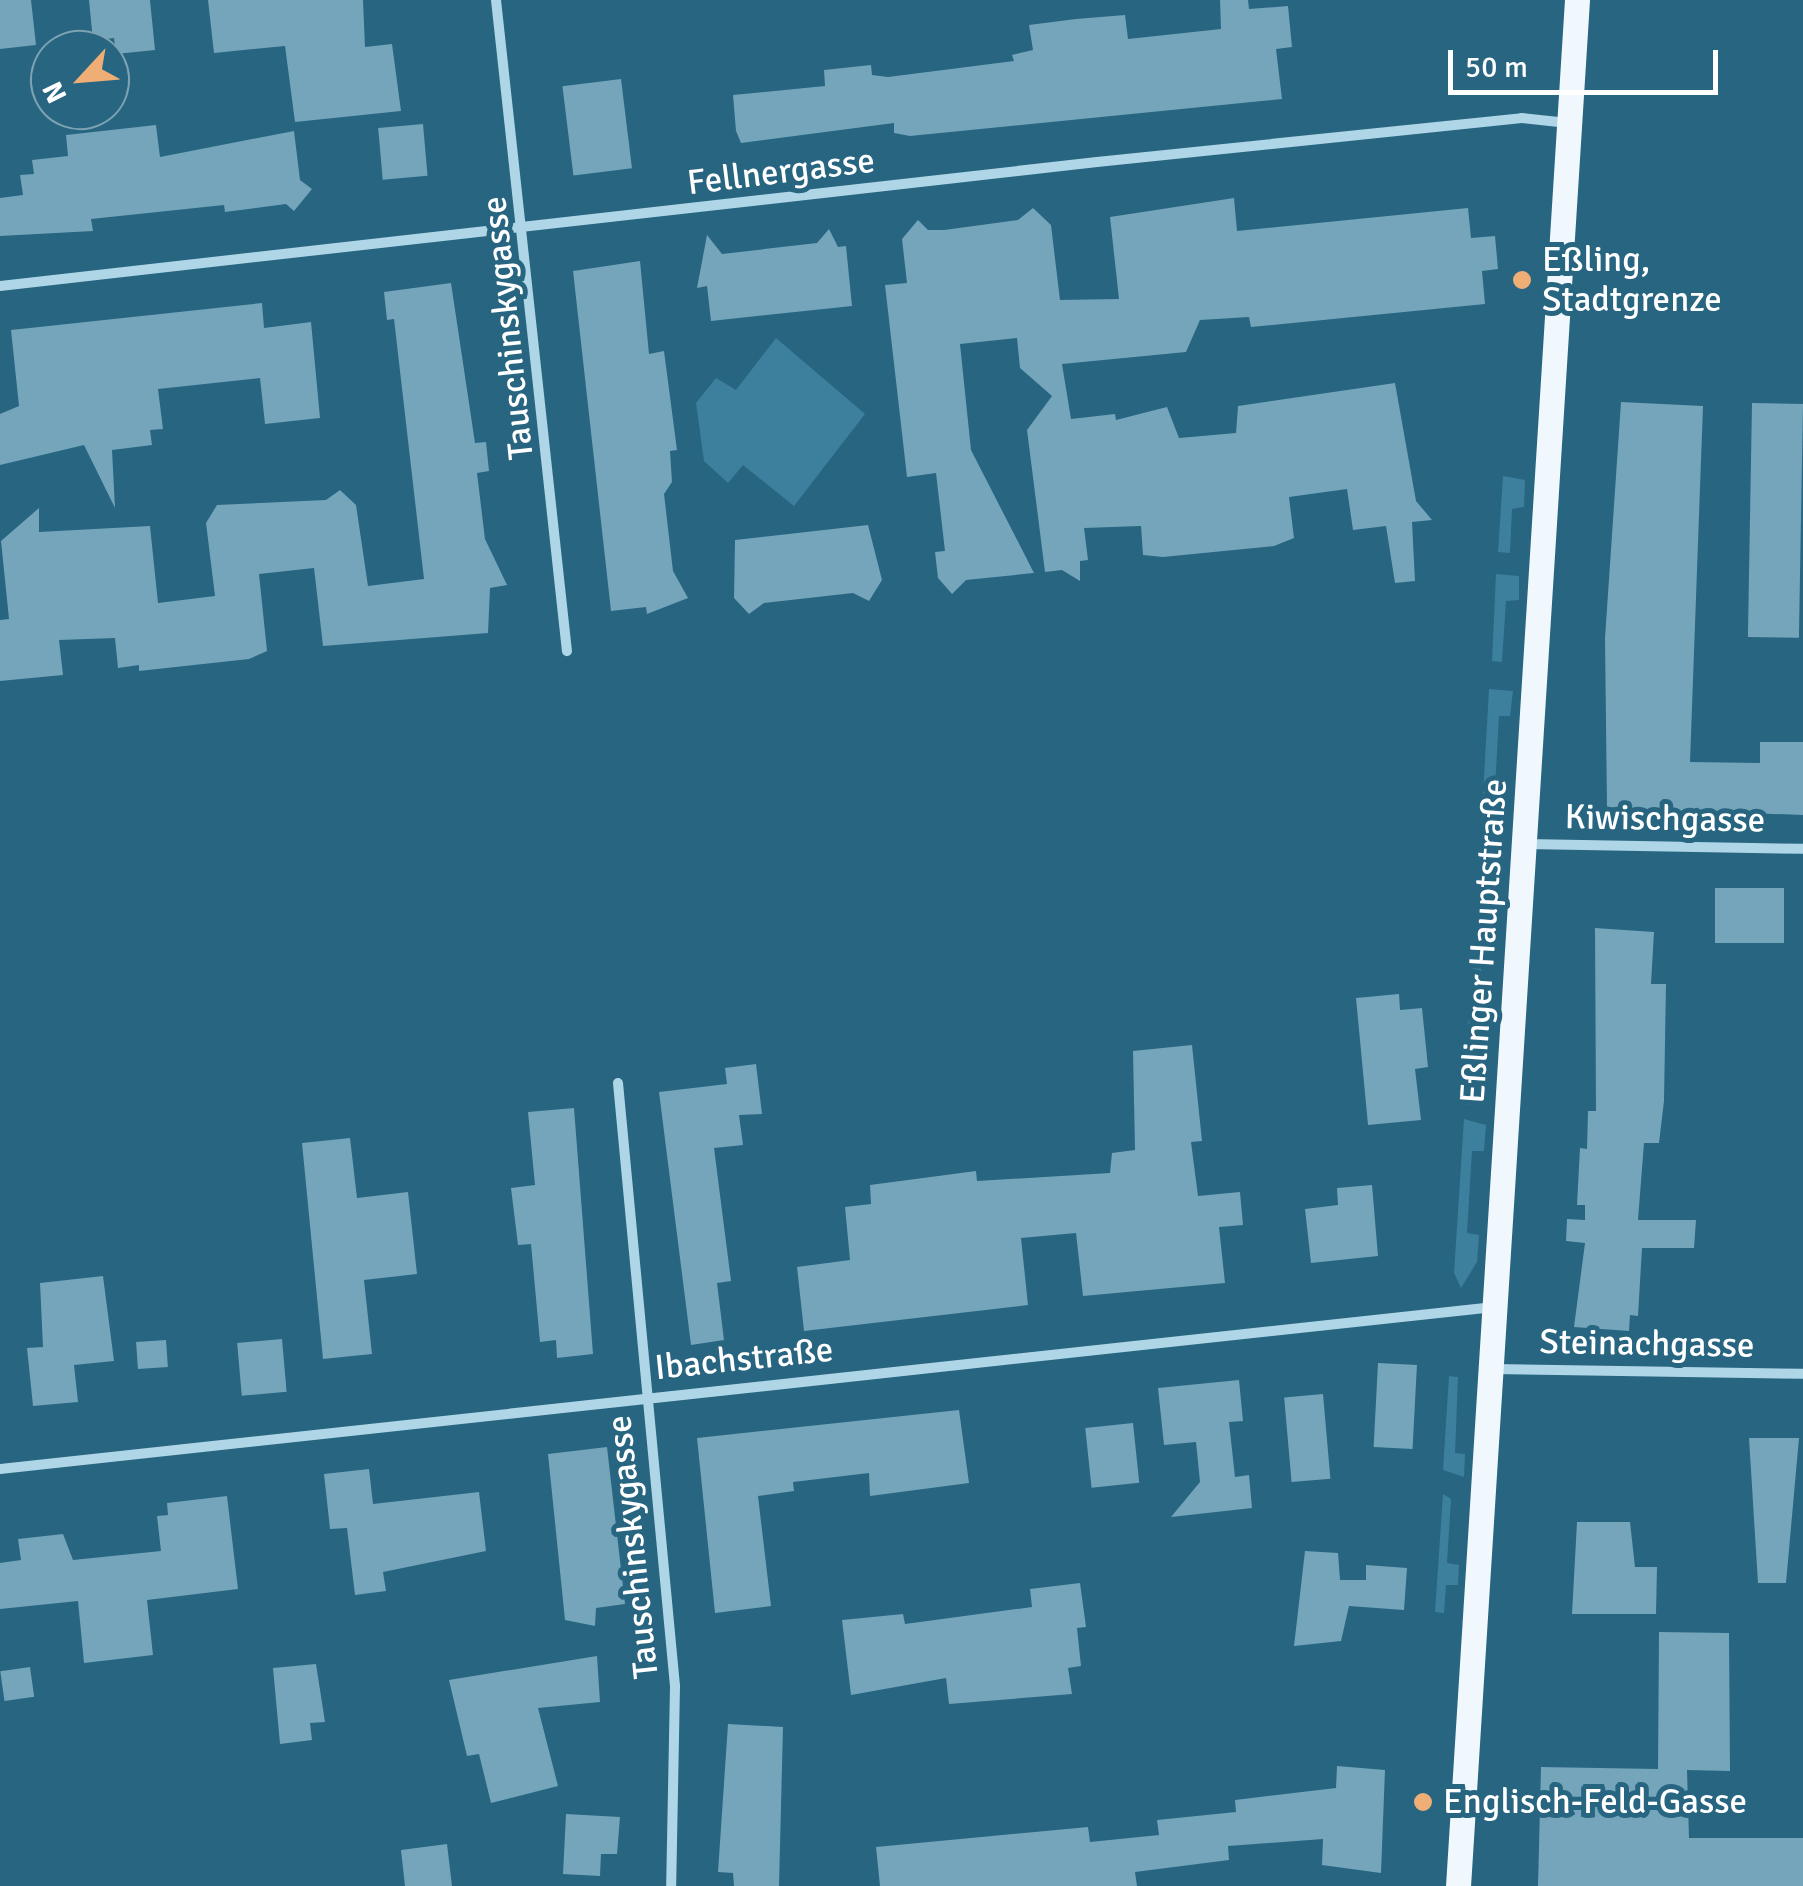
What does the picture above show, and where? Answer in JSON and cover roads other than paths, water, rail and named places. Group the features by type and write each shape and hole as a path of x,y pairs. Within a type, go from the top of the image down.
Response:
{"main road":[{"name":"Eßlinger Hauptstraße","path":"1458,1886 1577,0"}],"street":[{"name":"Tauschinskygasse","path":"496,0 526,228 567,651"},
{"name":"Fellnergasse","path":"0,286 1522,118 1570,123"},
{"name":"Kiwischgasse","path":"1526,844 1803,849"},
{"name":"Tauschinskygasse","path":"618,1083 675,1686 671,1886"},
{"name":"Ibachstraße","path":"0,1469 1494,1307"},
{"name":"Steinachgasse","path":"1491,1369 1803,1374"}],"place":[{"name":"Eßling, Stadtgrenze","path":"1522,280"},
{"name":"Englisch-Feld-Gasse","path":"1423,1802"}]}
